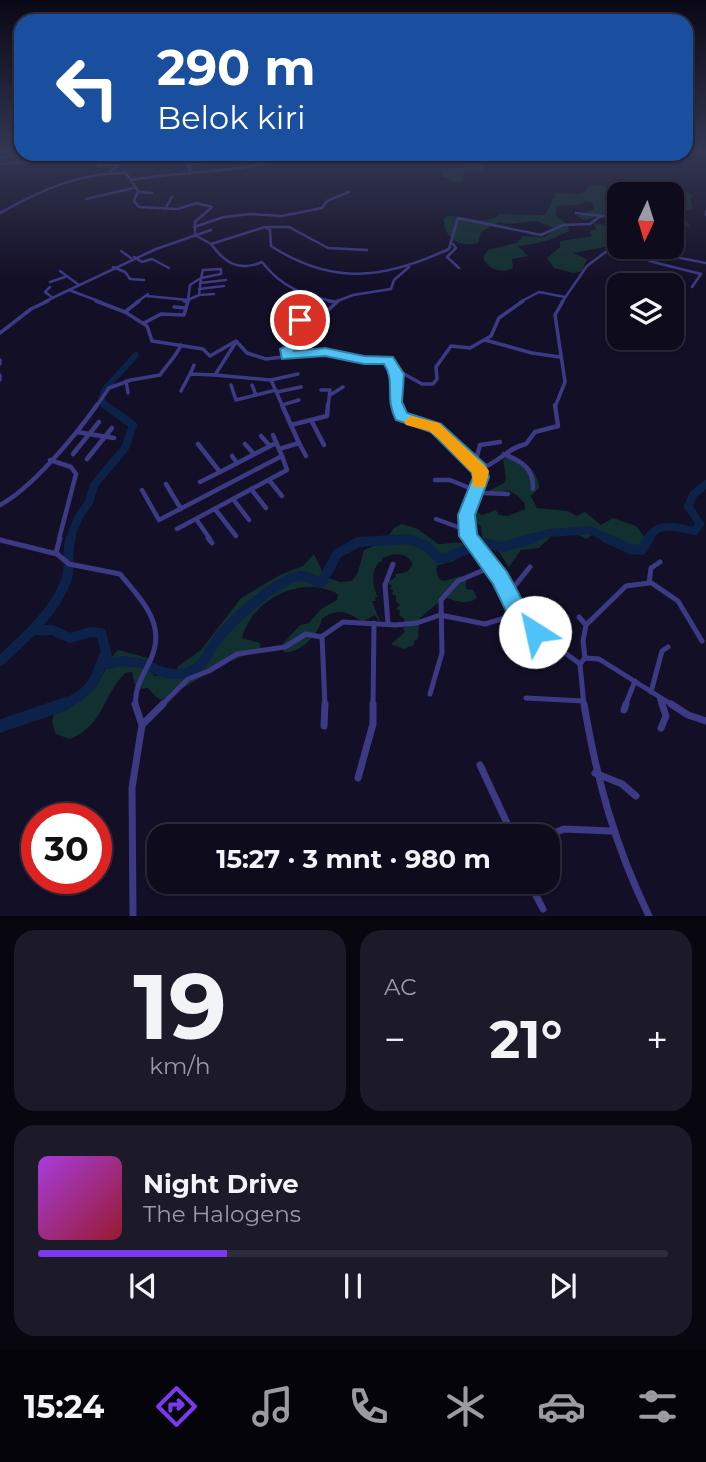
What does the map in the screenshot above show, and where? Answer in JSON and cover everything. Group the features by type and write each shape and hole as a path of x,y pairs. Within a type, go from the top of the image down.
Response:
{"street":[{"path":"0,213 31,196"},
{"path":"86,199 104,196"},
{"path":"135,196 134,201 139,207 183,208 194,203 212,207 202,213 193,227 195,234 212,244 225,262 247,268 263,263 274,277 301,294 335,302"},
{"path":"193,227 224,217 287,215 323,208 327,201 339,196"},
{"path":"165,209 172,197"},
{"path":"576,213 607,215"},
{"path":"263,214 266,219"},
{"path":"460,268 447,257 456,248 451,238 459,218 542,235 563,225 592,224 603,216"},
{"path":"265,227 270,230 269,243 273,249 303,267 330,275 372,275 410,266 445,251 453,244"},
{"path":"212,244 265,227 289,227 328,248 367,250"},
{"path":"0,333 31,309 112,266 211,230"},
{"path":"121,251 142,262 152,259 169,268"},
{"path":"479,469 491,466 513,447 526,444 535,432 558,425 555,404 565,382 554,318 565,297 590,263 607,253"},
{"path":"648,259 701,274 692,287"},
{"path":"684,259 706,263"},
{"path":"112,266 125,272 130,279 144,280"},
{"path":"286,356 286,349 298,345 295,331 299,320 321,317 335,302 369,291 390,289 394,280 410,266"},
{"path":"143,323 163,314 182,316 190,284 201,276 221,274 221,268 203,270 201,276 199,295"},
{"path":"60,271 79,285"},
{"path":"54,298 45,292 50,284 65,277"},
{"path":"200,283 226,280"},
{"path":"199,289 224,286"},
{"path":"69,290 125,312 143,323 147,326 152,341 204,349 213,356 225,344 236,341"},
{"path":"236,341 253,356 271,359 334,352 364,360 387,359 397,370 418,382 432,385 437,379 436,367 449,348 457,345 470,348 485,340 495,333 499,318 513,305 541,291 565,297"},
{"path":"125,312 148,295 187,301 199,295 214,293"},
{"path":"174,307 186,308"},
{"path":"0,327 5,330"},
{"path":"485,340 527,350 538,356 560,357"},
{"path":"215,375 236,341"},
{"path":"0,505 18,494 50,460 76,432 109,388 126,381 160,375 168,362 176,356 181,345"},
{"path":"181,391 194,365"},
{"path":"397,370 395,402 402,416 436,428 479,469 481,477 467,512 466,530 470,540 509,593 519,614 542,639 583,661 603,661 688,715 706,721"},
{"path":"190,374 271,380 298,374"},
{"path":"271,380 306,456"},
{"path":"126,381 128,393"},
{"path":"231,385 236,400 301,387"},
{"path":"252,385 256,395"},
{"path":"330,396 343,387"},
{"path":"291,425 327,416 331,390 321,390"},
{"path":"282,405 299,400"},
{"path":"311,420 324,445"},
{"path":"73,454 99,422"},
{"path":"87,459 112,428"},
{"path":"76,432 114,438"},
{"path":"177,529 287,470 273,435"},
{"path":"261,436 270,446"},
{"path":"469,461 477,456 480,445 500,442"},
{"path":"200,482 276,443"},
{"path":"279,449 299,443"},
{"path":"198,444 220,472"},
{"path":"245,444 254,454"},
{"path":"503,453 528,465 534,475 533,489"},
{"path":"232,456 237,463"},
{"path":"142,490 159,520 282,456"},
{"path":"50,460 71,467 76,474 74,490 57,540 59,556"},
{"path":"269,480 282,496"},
{"path":"435,480 453,481 476,491 508,494"},
{"path":"166,484 181,509"},
{"path":"251,489 267,508"},
{"path":"233,499 249,520"},
{"path":"215,509 236,536"},
{"path":"196,519 212,543"},
{"path":"436,519 466,530"},
{"path":"0,540 59,556 68,564 120,574 156,625 157,640 153,658 136,685 136,711 142,725 132,788 133,916"},
{"path":"650,582 651,568 660,562"},
{"path":"388,625 386,591 388,571 393,564"},
{"path":"430,694 432,676 442,653 441,601 453,584 491,567"},
{"path":"509,593 530,567"},
{"path":"649,916 623,864 595,773 583,701 583,641 586,625 599,609 608,606 626,586 650,582 678,601 702,641"},
{"path":"142,725 186,681 237,654 285,647 306,634 322,636 341,622 388,625 417,623 440,615 485,624 519,614"},
{"path":"579,617 586,625"},
{"path":"358,778 373,724 374,623"},
{"path":"322,636 321,652 327,701 321,715 324,726"},
{"path":"651,692 662,651 668,647"},
{"path":"624,710 635,681"},
{"path":"659,696 666,716 661,728"},
{"path":"526,698 583,701"},
{"path":"480,765 507,824"},
{"path":"595,773 622,784 636,796"},
{"path":"560,831 611,831"},
{"path":"535,894 542,909"}],"green space":[{"path":"555,196 607,196 607,214 584,220 577,216 595,209 593,203 586,201 578,205 556,206 556,216 568,225 569,231 545,241 518,246 528,256 512,259 513,268 500,271 491,268 485,261 483,257 488,250 516,243 523,236 545,237 555,229 537,221 507,224 499,222 481,232 478,243 465,244 450,236 444,219 454,216 489,220 500,214 545,215"},
{"path":"684,196 693,196 690,200 693,209 684,211"},
{"path":"593,223 607,225 607,246 573,253 587,259 582,271 573,273 554,268 547,258 560,247 560,241 593,236 589,232 596,229"},
{"path":"507,454 523,461 536,476 539,488 531,496 537,508 568,511 577,516 585,512 601,525 613,518 636,526 645,538 643,550 624,550 594,534 586,539 575,533 556,532 539,548 521,550 509,567 499,552 483,545 481,526 470,520 475,520 467,516 473,515 466,511 468,507 482,515 496,510 499,515 508,516 525,509 525,504 518,496 508,490 499,494 488,491 504,483 506,478 503,460"},
{"path":"402,524 418,529 438,544 465,545 468,548 454,561 438,565 436,569 439,579 444,581 461,576 466,580 466,589 473,590 477,597 466,602 445,597 419,619 418,639 414,641 414,645 404,649 391,644 405,632 403,628 407,626 399,615 400,611 396,609 400,605 392,594 393,590 389,589 392,587 388,582 396,577 395,574 407,572 413,564 402,555 390,555 382,558 374,574 378,597 375,597 376,601 372,601 381,624 375,615 362,622 348,613 333,613 322,619 313,636 303,646 284,652 281,646 300,625 309,623 321,609 337,600 338,594 309,587 294,589 267,602 248,624 242,638 260,643 260,649 226,663 162,700 148,688 140,689 135,685 132,672 125,673 90,726 70,739 56,734 52,721 56,712 91,692 118,650 151,659 148,667 154,676 178,675 177,667 201,650 241,598 280,575 303,566 314,554 325,577 340,582 352,581 358,572 364,550 384,542 394,528"}],"waterway":[{"path":"106,406 101,398 105,389 136,355"},
{"path":"70,539 78,518 89,502 94,485 125,448 133,425 106,406"},
{"path":"648,539 652,533 663,527 695,531 700,524 688,506 693,495 706,484"},
{"path":"528,539 549,533 590,530 610,539"},
{"path":"0,661 38,624 61,593 67,576 71,538"},
{"path":"409,539 426,546 439,558 444,558 484,543 503,547 534,538"},
{"path":"606,538 630,549 642,550 649,538"},
{"path":"404,539 409,539"},
{"path":"146,665 163,672 187,673 201,663 227,628 271,590 294,578 305,576 318,583 322,582 337,554 358,542 409,539"},
{"path":"34,630 52,630 70,638 90,632 101,633 106,652"},
{"path":"61,706 80,696 91,684 106,652"},
{"path":"106,652 109,664 120,661 140,663"},
{"path":"0,726 65,704"}],"slow traffic":[{"path":"411,421 434,427 444,435 479,469 479,482"}],"route":[{"path":"300,320 295,331 298,345 286,349 286,356 325,352 364,360 388,360 398,374 395,402 402,416 436,428 479,469 481,477 466,515 468,536 500,578 519,614 535,632"}]}
